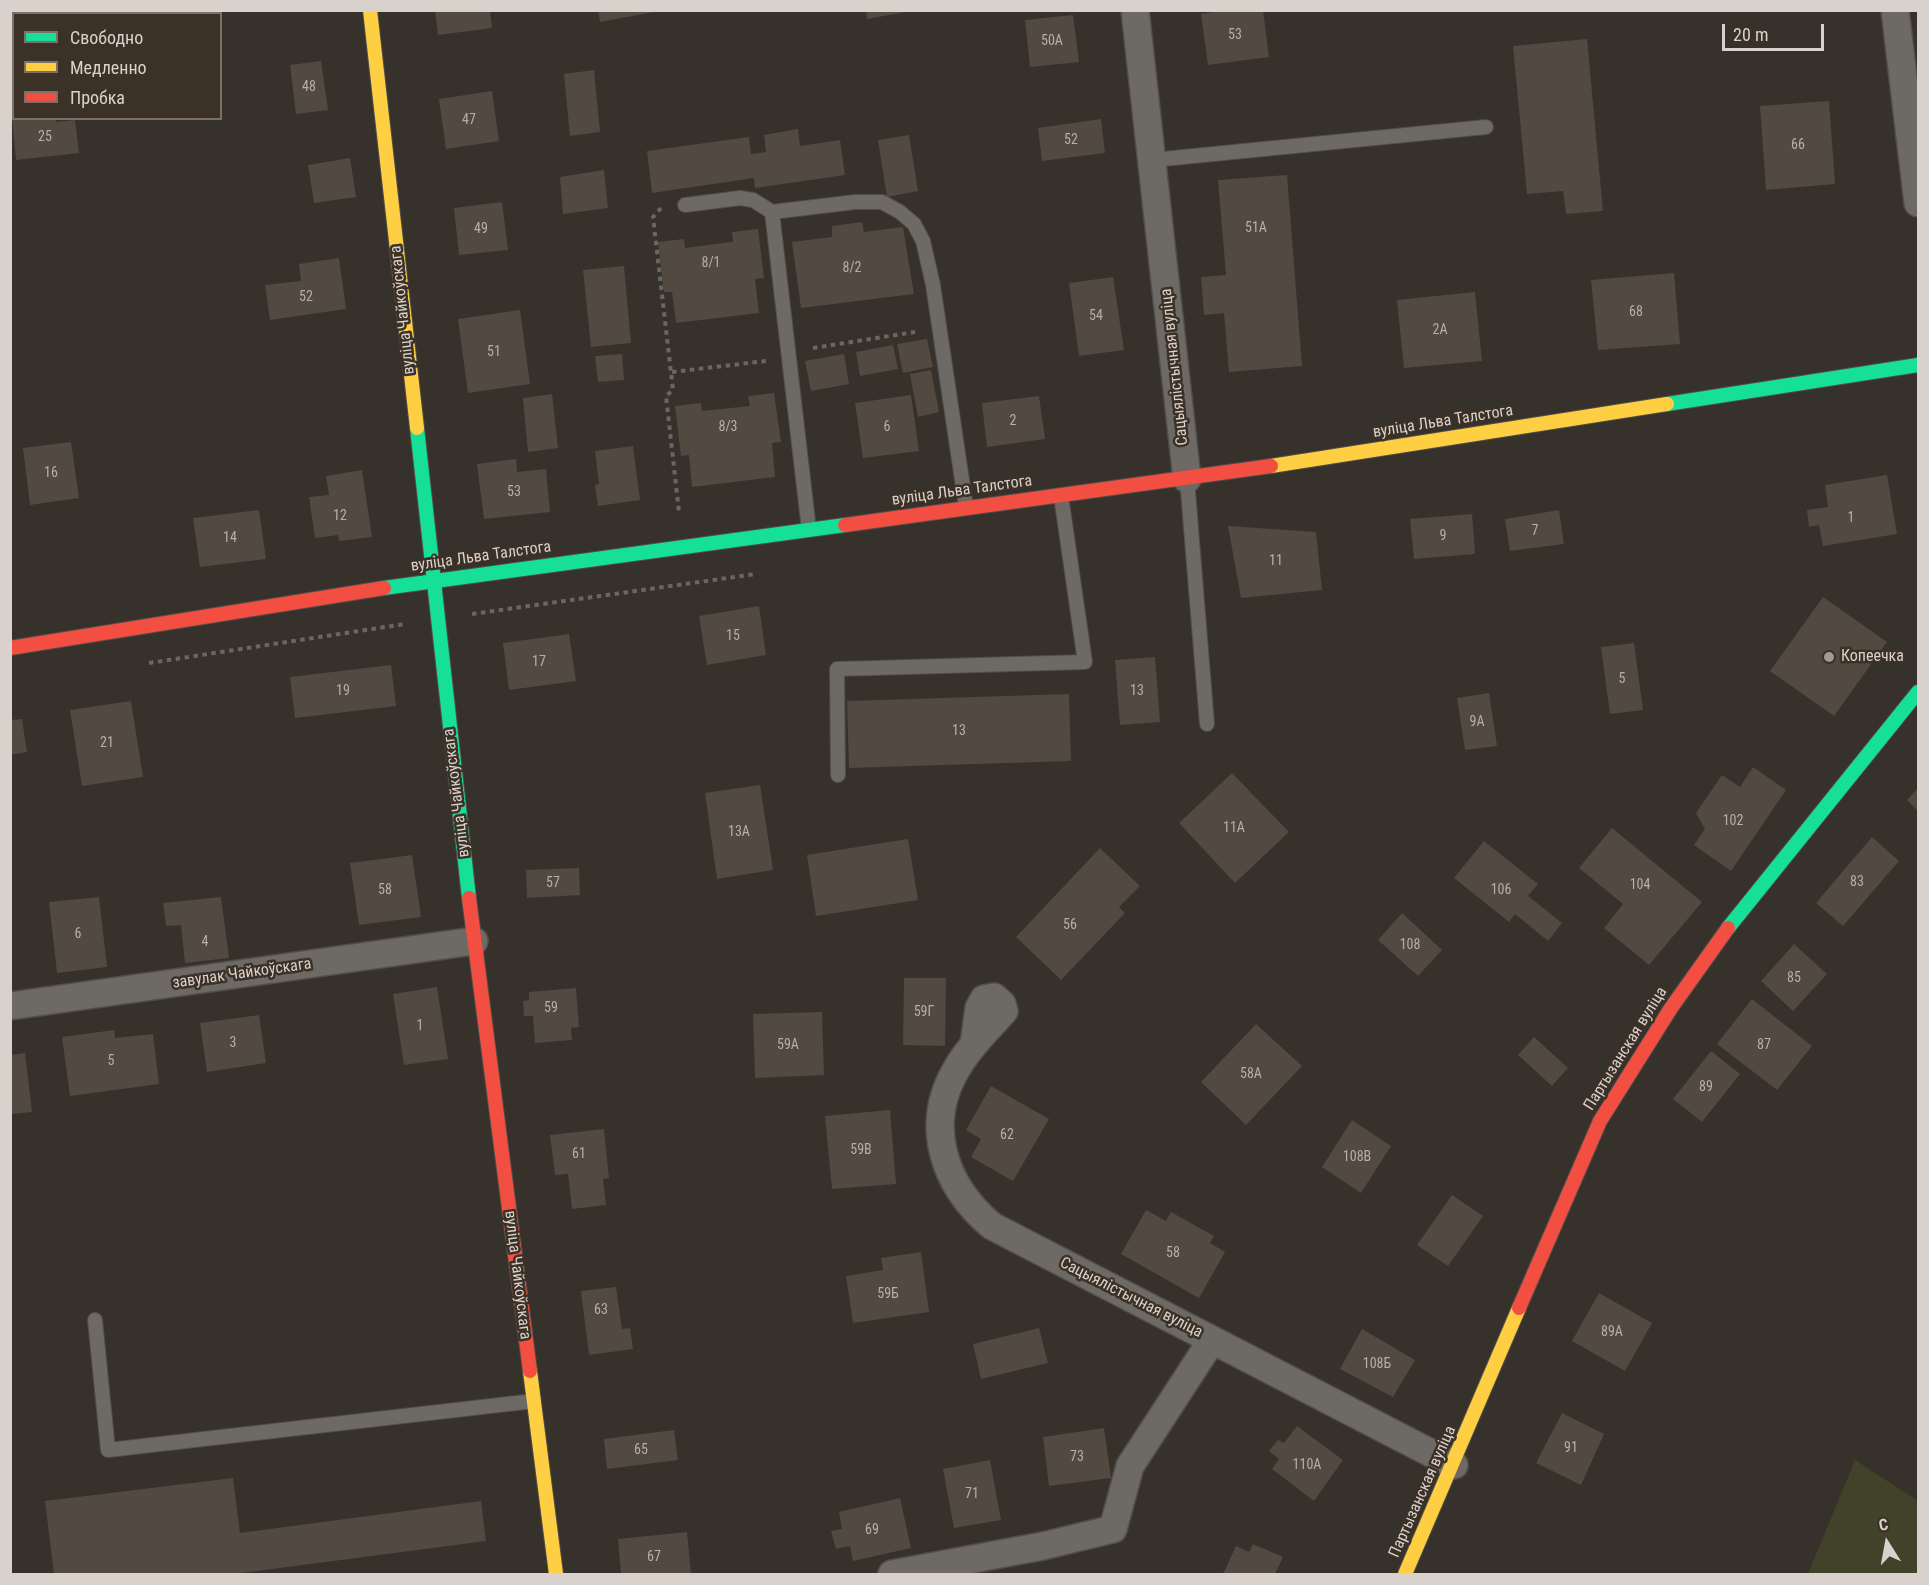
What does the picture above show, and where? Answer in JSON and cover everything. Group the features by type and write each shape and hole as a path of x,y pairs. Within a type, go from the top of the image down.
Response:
{"main road":[{"name":"вуліца Чайкоўскага","path":"370,10 474,941 556,1575"},
{"name":"вуліца Льва Талстога","path":"10,648 432,580 1061,494 1187,479 1918,365"},
{"name":"Партызанская вуліца","path":"1405,1575 1600,1121 1627,1073 1734,920 1918,692"}],"street":[{"name":"Сацыялістычная вуліца","path":"1135,10 1187,479"},
{"path":"1895,10 1918,203"},
{"name":"завулак Чайкоўскага","path":"10,1006 474,941"},
{"name":"Сацыялістычная вуліца","path":"974,1044 954,1076 947,1094 941,1122 942,1153 963,1197 993,1226 1454,1465"},
{"path":"892,1575 1043,1546 1113,1528 1130,1466 1212,1340"}],"lane":[{"path":"1153,160 1486,127"},
{"path":"685,205 740,198 753,200 772,212 855,202 882,202 900,212 914,224 923,241 933,285 966,507"},
{"path":"772,212 809,530"},
{"name":"Сацыялістычная вуліца","path":"1187,479 1207,724"},
{"path":"838,775 837,669 1085,662 1061,494"},
{"path":"95,1320 108,1450 534,1401"}],"path":[{"path":"679,513 666,396 674,390 653,217 661,208 685,205"},
{"path":"141,664 437,619"}],"green space":[{"path":"1855,1460 1918,1501 1918,1574 1808,1574"}],"building":[{"path":"435,10 490,10 492,28 438,35"},
{"path":"598,10 654,10 654,12 600,22"},
{"path":"866,10 906,10 906,12 867,19"},
{"path":"1227,10 1263,10 1269,57 1208,65 1201,14"},
{"path":"1073,15 1079,62 1030,67 1025,20"},
{"path":"1587,39 1603,211 1566,214 1563,191 1527,194 1513,46"},
{"path":"321,61 328,110 296,114 290,65"},
{"path":"594,70 600,132 570,136 564,74"},
{"path":"492,91 499,141 446,149 439,99"},
{"path":"1829,101 1835,184 1766,190 1760,106"},
{"path":"1101,119 1105,153 1042,161 1038,128"},
{"path":"12,120 56,120 56,122 75,120 79,153 16,160"},
{"path":"798,129 800,146 840,140 845,175 755,188 754,178 652,193 647,151 749,137 751,154 766,152 764,135"},
{"path":"909,135 918,191 887,197 878,140"},
{"path":"350,158 356,197 314,203 308,165"},
{"path":"604,170 608,208 563,214 560,177"},
{"path":"1287,175 1302,366 1229,372 1224,313 1204,315 1201,277 1226,275 1218,180"},
{"path":"502,202 508,250 459,255 454,208"},
{"path":"862,222 864,232 903,227 914,294 801,308 792,242 832,237 832,226"},
{"path":"758,229 764,278 755,279 759,313 676,323 672,292 664,292 658,242 684,239 685,248 733,242 732,232"},
{"path":"339,258 346,309 270,320 265,285 301,281 299,264"},
{"path":"624,266 631,343 591,347 583,270"},
{"path":"1674,273 1680,344 1598,350 1591,280"},
{"path":"1113,277 1124,350 1079,356 1069,283"},
{"path":"1475,292 1482,361 1404,368 1397,300"},
{"path":"520,310 530,384 468,393 458,319"},
{"path":"927,339 933,367 903,373 897,344"},
{"path":"893,345 898,369 860,376 856,352"},
{"path":"622,354 624,380 598,382 595,356"},
{"path":"844,354 849,384 811,391 805,361"},
{"path":"931,370 939,412 918,417 910,374"},
{"path":"774,393 781,442 772,443 775,477 692,487 689,455 681,456 675,406 701,403 702,411 750,406 748,396"},
{"path":"552,394 558,448 528,452 523,398"},
{"path":"911,395 919,451 863,458 855,403"},
{"path":"1039,396 1045,439 987,447 982,403"},
{"path":"71,442 79,498 30,505 23,448"},
{"path":"633,446 640,500 598,506 595,485 599,484 595,451"},
{"path":"516,459 517,472 546,469 550,512 484,519 477,464"},
{"path":"362,470 372,537 339,541 338,535 315,538 309,497 329,495 326,476"},
{"path":"1887,475 1897,534 1823,546 1819,525 1809,527 1807,510 1828,507 1825,485"},
{"path":"259,510 266,559 200,567 193,518"},
{"path":"1559,510 1564,544 1510,551 1505,519"},
{"path":"1472,514 1475,554 1414,559 1410,519"},
{"path":"1228,526 1316,532 1322,590 1241,598"},
{"name":"Копеечка","path":"1823,597 1887,642 1834,716 1770,671"},
{"path":"759,606 766,655 707,665 699,616"},
{"path":"569,634 576,681 509,690 503,643"},
{"path":"1634,643 1643,710 1610,714 1601,647"},
{"path":"1155,657 1160,722 1120,725 1115,660"},
{"path":"391,665 396,706 295,718 290,677"},
{"path":"1489,693 1497,746 1465,750 1457,698"},
{"path":"1069,694 1071,761 849,768 847,701"},
{"path":"131,701 143,777 82,786 70,710"},
{"path":"22,719 27,752 10,755 10,720"},
{"path":"1753,767 1786,790 1731,871 1694,845 1705,829 1696,813 1722,775 1740,787"},
{"path":"1232,773 1289,832 1235,883 1179,823"},
{"path":"760,785 773,870 717,879 705,793"},
{"path":"1918,788 1918,811 1907,800"},
{"path":"1612,828 1702,902 1649,965 1604,928 1623,904 1579,868"},
{"path":"1872,837 1899,861 1843,926 1816,903"},
{"path":"908,839 918,900 816,916 807,855"},
{"path":"1484,841 1538,884 1528,896 1562,923 1548,941 1515,914 1509,922 1454,878"},
{"path":"1100,848 1140,886 1119,907 1125,913 1061,980 1016,937"},
{"path":"412,855 421,917 359,925 350,863"},
{"path":"579,868 580,895 527,898 526,870"},
{"path":"99,897 107,967 57,973 49,902"},
{"path":"221,897 229,958 185,963 181,925 166,926 163,903"},
{"path":"1402,913 1442,950 1418,976 1378,940"},
{"path":"1794,944 1827,974 1793,1011 1761,981"},
{"path":"904,978 946,978 945,1046 903,1045"},
{"path":"437,987 448,1059 404,1065 393,994"},
{"path":"576,988 579,1027 571,1028 572,1040 535,1043 533,1016 524,1016 523,1001 529,1000 529,992"},
{"path":"1752,999 1812,1046 1777,1090 1717,1044"},
{"path":"822,1012 824,1075 755,1078 753,1014"},
{"path":"259,1015 266,1063 207,1072 200,1023"},
{"path":"1256,1024 1302,1066 1246,1125 1201,1082"},
{"path":"114,1030 115,1038 153,1034 159,1084 70,1096 62,1037"},
{"path":"1534,1037 1568,1068 1552,1086 1518,1055"},
{"path":"1711,1051 1740,1074 1702,1122 1673,1099"},
{"path":"25,1053 32,1112 10,1114 10,1055"},
{"path":"991,1086 1049,1119 1013,1181 971,1157 981,1139 966,1130"},
{"path":"890,1110 896,1184 832,1189 825,1116"},
{"path":"1352,1120 1391,1146 1361,1193 1322,1167"},
{"path":"604,1129 609,1178 603,1179 606,1205 572,1209 568,1174 555,1175 550,1135"},
{"path":"1452,1195 1483,1216 1448,1266 1417,1245"},
{"path":"1146,1210 1166,1221 1171,1212 1214,1236 1210,1243 1225,1252 1199,1298 1121,1254"},
{"path":"921,1252 929,1312 853,1323 846,1276 883,1270 881,1258"},
{"path":"616,1287 622,1329 630,1328 633,1349 589,1355 581,1291"},
{"path":"1599,1293 1652,1323 1625,1371 1572,1341"},
{"path":"1039,1328 1048,1363 981,1379 973,1344"},
{"path":"1362,1329 1415,1360 1393,1397 1340,1369"},
{"path":"1562,1413 1604,1434 1581,1485 1536,1463"},
{"path":"1297,1426 1343,1460 1314,1501 1272,1469 1279,1459 1269,1451 1278,1440 1284,1443"},
{"path":"1104,1428 1111,1478 1049,1486 1043,1437"},
{"path":"674,1430 678,1460 607,1469 604,1439"},
{"path":"990,1460 1001,1520 954,1528 943,1469"},
{"path":"233,1478 240,1533 481,1501 486,1541 234,1574 54,1574 45,1501"},
{"path":"900,1498 911,1548 853,1561 850,1546 836,1549 831,1531 842,1529 839,1512"},
{"path":"687,1532 691,1574 621,1574 618,1539"},
{"path":"1253,1544 1283,1557 1275,1574 1223,1574 1236,1546 1249,1552"}],"traffic: fast":[{"path":"1667,404 1918,365"},
{"path":"417,428 469,898"},
{"path":"384,588 845,525"},
{"path":"1728,928 1918,692"}],"traffic: slow":[{"path":"370,10 417,428"},
{"path":"1271,466 1667,404"},
{"path":"1405,1574 1519,1308"},
{"path":"530,1371 556,1574"}],"traffic: jam":[{"path":"845,525 1271,466"},
{"path":"10,648 384,588"},
{"path":"469,898 530,1371"},
{"path":"1519,1308 1600,1121 1671,1008 1728,928"}],"place":[{"name":"Копеечка","path":"1829,657"}]}
